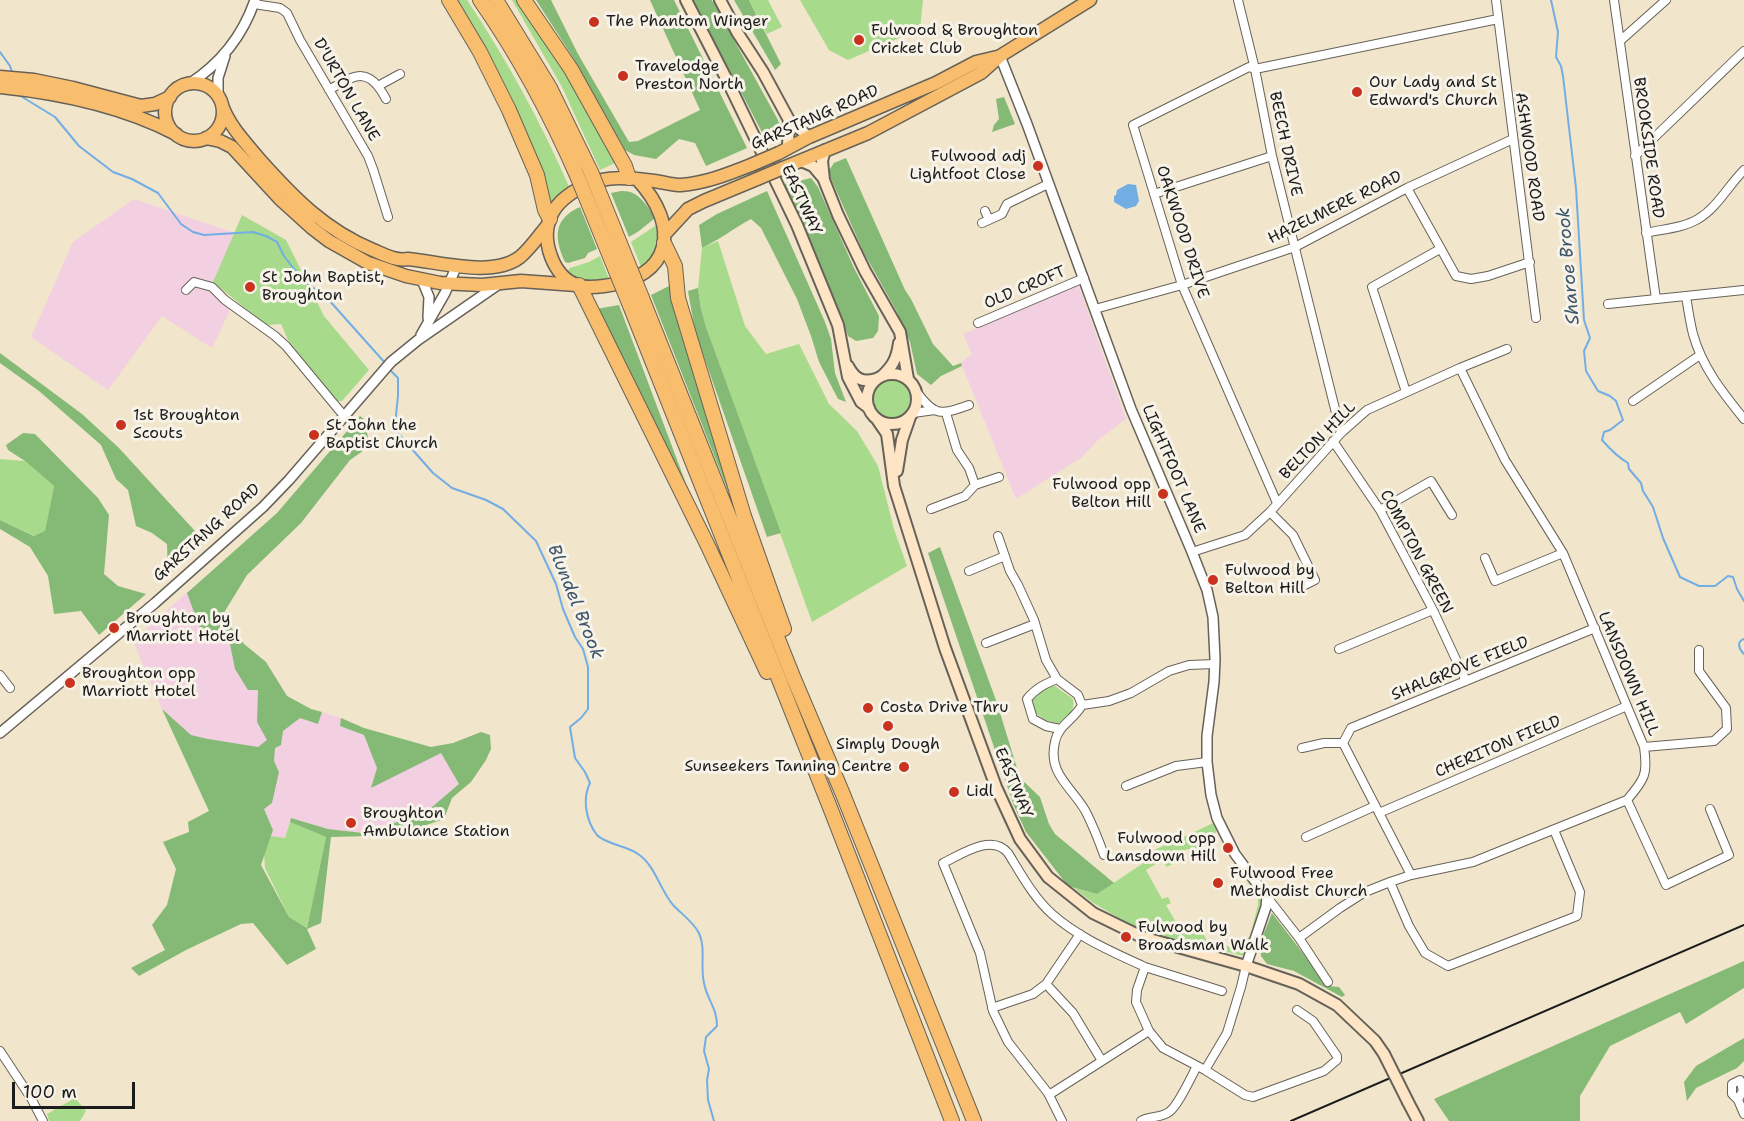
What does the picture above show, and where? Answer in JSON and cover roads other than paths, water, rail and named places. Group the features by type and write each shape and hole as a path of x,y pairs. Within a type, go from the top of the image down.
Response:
{"highway":[{"path":"449,0 480,52 509,110 537,175 549,222"},
{"path":"480,0 503,34 584,175"},
{"path":"496,0 550,88"},
{"path":"505,0 537,49 584,175 843,792 974,1121"},
{"path":"524,0 571,69 633,179"},
{"path":"664,239 675,266 678,298 744,516 843,792"},
{"path":"578,285 707,544 831,810"},
{"path":"635,300 952,1121"}],"main road":[{"name":"EASTWAY","path":"686,0 797,225 838,325 848,377 861,402 869,408"},
{"path":"720,0 789,120 809,137"},
{"name":"GARSTANG ROAD","path":"664,239 688,209 868,133 911,111 981,73 1000,56 1075,4 1090,0"},
{"name":"GARSTANG ROAD","path":"633,179 672,185 713,180 936,83 976,62 1000,56"},
{"path":"0,77 34,80 74,88 141,106 155,104 170,97"},
{"path":"176,134 167,121 166,105 170,97 178,88 189,84 205,85 220,102 237,132 300,204 322,222 352,240 400,260 408,258 484,267 506,264 520,257 549,222 560,202 587,185 609,178 633,179 654,200 661,216 664,239 662,252 657,262 639,276 598,287 521,281 482,285 422,280 368,263 329,241 298,216 232,147 206,138"},
{"path":"6,87 45,92 124,113 194,141 206,138 219,126 222,117 220,102"},
{"path":"783,150 789,120"},
{"path":"825,150 822,160 824,180 865,271 900,332 908,379 918,399 912,415 899,423 890,424 876,418 869,408 868,393 872,384 895,362 900,332"},
{"path":"801,161 813,166 824,180"},
{"path":"549,222 547,236 552,258 562,274 578,285"},
{"name":"EASTWAY","path":"843,355 851,370 861,380 866,382 879,377"},
{"path":"879,377 895,374 908,379"},
{"name":"EASTWAY","path":"894,486 902,440 912,415"},
{"name":"EASTWAY","path":"876,418 886,430 894,486 945,648 996,788 1020,838 1048,877 1093,913 1142,937 1246,966"},
{"path":"1246,966 1299,984 1337,1005 1375,1041 1418,1121"}],"street":[{"name":"BEECH DRIVE","path":"1238,0 1255,69 1272,156 1341,433"},
{"name":"ASHWOOD ROAD","path":"1496,0 1536,318"},
{"name":"BROOKSIDE ROAD","path":"1614,0 1656,300"},
{"path":"1620,41 1666,0"},
{"name":"D'URTON LANE","path":"189,84 204,74 225,53 241,30 254,2 280,8 287,13 300,40 368,156 388,217"},
{"path":"1255,69 1498,19"},
{"path":"1635,156 1744,51"},
{"name":"D'URTON LANE","path":"220,102 218,78 225,53"},
{"name":"LIGHTFOOT LANE","path":"1000,56 1028,124 1131,409 1207,590 1213,617 1215,664 1207,736 1207,762 1211,795 1217,818 1235,854 1299,938 1328,982"},
{"name":"OAKWOOD DRIVE","path":"1255,69 1249,67 1133,125 1182,285 1277,503"},
{"path":"378,86 400,74"},
{"path":"329,90 358,76 371,79 386,99"},
{"name":"HAZELMERE ROAD","path":"1095,309 1182,285 1294,247 1407,188 1513,139"},
{"path":"1154,194 1272,156"},
{"path":"1646,233 1697,220 1744,170"},
{"path":"986,211 986,222 1002,214 1007,204 1048,184"},
{"path":"1407,188 1456,276 1471,279 1488,276 1530,262"},
{"path":"1406,392 1372,286 1440,249"},
{"name":"GARSTANG ROAD","path":"421,335 457,265"},
{"name":"OLD CROFT","path":"978,324 1084,278"},
{"path":"421,335 429,314 430,302 422,280"},
{"path":"186,290 194,282 212,287 225,300 275,336 344,416"},
{"name":"GARSTANG ROAD","path":"0,733 236,533 289,480 383,370 421,335 501,283"},
{"path":"1608,304 1744,290"},
{"path":"1686,296 1691,328 1700,355 1723,394 1744,418"},
{"name":"BELTON HILL","path":"1192,552 1245,535 1270,512 1333,441 1367,410 1508,349"},
{"path":"1633,401 1700,355"},
{"name":"LANSDOWN HILL","path":"1460,368 1505,460 1563,553 1644,747 1647,766 1641,784 1628,800"},
{"path":"916,391 924,402 935,410 946,413 969,405"},
{"path":"912,415 935,410"},
{"path":"946,413 957,450 969,468 975,484"},
{"name":"COMPTON GREEN","path":"1333,441 1380,510 1433,610 1466,681"},
{"path":"931,509 965,496 975,484 999,477"},
{"path":"1380,510 1431,481 1452,515"},
{"path":"1270,512 1293,535 1314,580 1301,587"},
{"path":"998,536 1035,624 1046,660 1057,679 1078,695 1082,705 1078,713 1060,729 1054,742 1054,760 1060,778 1085,809 1104,855"},
{"path":"1485,558 1495,581 1563,553"},
{"path":"969,571 1005,556"},
{"path":"1339,649 1433,610"},
{"path":"986,643 1035,624"},
{"name":"SHALGROVE FIELD","path":"1343,743 1351,728 1595,628"},
{"path":"1644,747 1714,741 1727,729 1726,708 1699,671 1699,650"},
{"path":"1082,705 1108,701 1131,693 1169,671 1189,665 1215,664"},
{"path":"0,675 10,688"},
{"path":"1057,679 1044,684 1027,699 1033,719 1046,726 1060,729"},
{"name":"CHERITON FIELD","path":"1306,837 1627,706"},
{"path":"1302,748 1343,743 1411,875"},
{"path":"1126,786 1176,765 1207,762"},
{"path":"1299,938 1365,892 1411,875 1473,862 1628,800 1666,885 1729,855 1710,809"},
{"path":"1390,882 1408,926 1425,954 1448,966 1577,916 1580,892 1554,830"},
{"path":"1062,1121 1048,1093 1008,1042 992,1008 980,953 943,862 987,844 997,845 1004,849 1051,914 1090,941 1145,967 1222,991"},
{"path":"1205,1070 1227,1033 1266,907 1267,897"},
{"path":"992,1008 1033,994 1046,984 1080,934"},
{"path":"1145,967 1137,990 1137,1002 1149,1031 1163,1047 1245,1095 1253,1097 1324,1071 1337,1060 1337,1056 1313,1021 1297,1010"},
{"path":"1046,984 1073,1013 1102,1061"},
{"path":"1048,1093 1052,1093 1149,1031"},
{"path":"0,1051 31,1098 43,1121"},
{"path":"1141,1121 1169,1113 1197,1066"},
{"path":"1738,1100 1744,1114"}],"water":[{"path":"1128,184 1136,185 1139,201 1136,206 1126,209 1114,202 1114,196 1117,190"}],"waterway":[{"name":"Sharoe Brook","path":"1551,0 1558,32 1556,57 1563,76 1576,188 1584,320 1590,338 1584,351 1586,371 1598,391 1616,401 1623,420 1604,432 1602,440 1628,463 1629,469 1641,483 1653,507 1663,538 1680,577 1699,586 1715,586 1728,576 1733,577 1744,601"},
{"path":"0,52 12,72"},
{"name":"Blundel Brook","path":"19,95 55,117 79,146 113,172 158,193 181,224 193,232 204,235 253,232 277,242 294,269 307,283 328,299 386,364"},
{"name":"Blundel Brook","path":"389,369 398,378 397,432 433,473 452,488 486,500 503,509 536,541 556,584 563,609 583,649 588,667 588,709 570,727 575,758 590,783 586,796 586,810 590,823 601,838 634,851 644,859 669,900 694,925 701,939 704,983 717,1019 717,1026 706,1037 704,1051 709,1069 708,1100 714,1121"},
{"name":"Sharoe Brook","path":"1744,639 1739,646 1744,654"}],"railway":[{"path":"1291,1121 1744,925"}],"place":[{"name":"The Phantom Winger","path":"594,22"},
{"name":"Fulwood & Broughton Cricket Club","path":"859,40"},
{"name":"Travelodge Preston North","path":"623,76"},
{"name":"Our Lady and St Edward's Church","path":"1357,92"},
{"name":"Fulwood adj Lightfoot Close","path":"1038,166"},
{"name":"St John Baptist, Broughton","path":"250,287"},
{"name":"1st Broughton Scouts","path":"121,425"},
{"name":"St John the Baptist Church","path":"314,435"},
{"name":"Fulwood opp Belton Hill","path":"1163,494"},
{"name":"Fulwood by Belton Hill","path":"1213,580"},
{"name":"Broughton by Marriott Hotel","path":"114,628"},
{"name":"Broughton opp Marriott Hotel","path":"70,683"},
{"name":"Costa Drive Thru","path":"868,708"},
{"name":"Simply Dough","path":"888,726"},
{"name":"Sunseekers Tanning Centre","path":"904,767"},
{"name":"Lidl","path":"954,792"},
{"name":"Broughton Ambulance Station","path":"351,823"},
{"name":"Fulwood opp Lansdown Hill","path":"1228,848"},
{"name":"Fulwood Free Methodist Church","path":"1218,883"},
{"name":"Fulwood by Broadsman Walk","path":"1126,937"}]}
